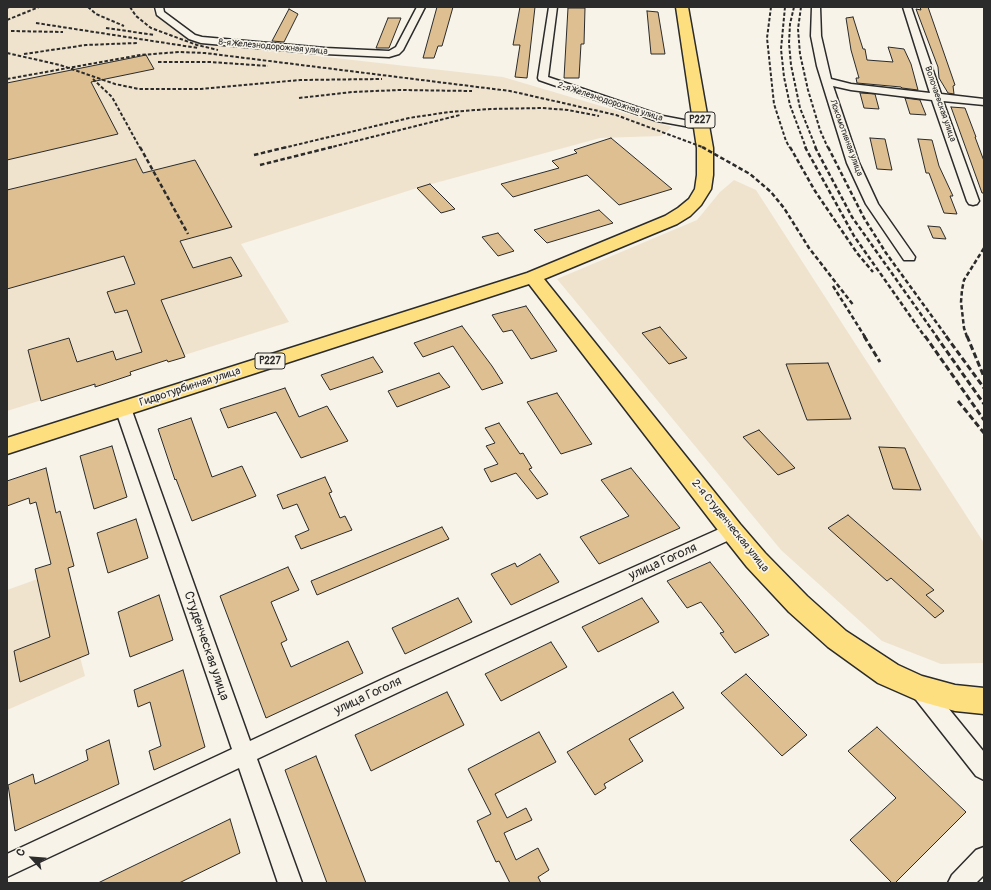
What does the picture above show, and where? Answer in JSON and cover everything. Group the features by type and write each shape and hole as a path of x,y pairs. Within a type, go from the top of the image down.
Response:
{"main road":[{"name":"Р227","path":"533,277 672,220 695,202 703,189 705,175 705,148 682,7"},
{"name":"Гидротурбинная улица","path":"7,446 533,277"},
{"name":"2-я Студенческая улица","path":"533,277 732,531 756,560 798,604 837,638 888,674 919,688 955,698 984,701"}],"street":[{"name":"8-я Железнодорожная улица","path":"159,7 160,13 192,37 201,40 325,52 389,54 396,52 400,48 421,7"},
{"name":"2-я Железнодорожная улица","path":"552,7 543,78 661,119 701,126"},
{"name":"Локомотивная улица","path":"816,7 816,36 827,81 853,163 872,204 909,257"},
{"name":"Волочаевская улица","path":"907,7 973,201"},
{"path":"827,81 851,87 937,98 984,102"},
{"name":"Студенческая улица","path":"123,408 290,883"},
{"name":"улица Гоголя","path":"7,866 394,684 732,531"},
{"path":"919,688 984,769"},
{"path":"960,883 984,858"}],"shaded area":[{"path":"7,7 152,7 155,14 194,42 503,77 672,127 661,136 600,138 417,188 241,244 289,322 7,411"},
{"path":"734,180 756,190 984,543 984,663 941,664 882,641 781,550 557,279 697,220 720,192"},
{"path":"68,568 80,657 85,676 7,710 7,590"}],"building":[{"path":"437,7 453,7 442,46 438,46 434,58 423,58"},
{"path":"520,7 535,7 527,78 515,77 520,45 513,45"},
{"path":"920,7 928,7 955,85 953,86 954,94 948,93 939,78 938,67 916,9 921,10"},
{"path":"568,8 585,8 584,44 581,44 579,78 564,78"},
{"path":"289,9 298,14 284,42 272,41"},
{"path":"647,11 658,12 665,54 651,54"},
{"path":"853,17 863,49 865,49 867,60 893,62 888,47 904,49 911,64 918,90 857,83 856,78 859,78 851,50 846,18"},
{"path":"388,18 401,18 389,48 376,48"},
{"path":"146,55 154,69 91,82 118,134 7,160 7,83"},
{"path":"860,93 875,94 879,109 864,108"},
{"path":"905,98 920,100 926,115 910,114"},
{"path":"951,107 965,108 984,161 984,193 982,193"},
{"path":"611,138 672,189 619,205 587,175 513,197 501,184 559,168 552,161 577,153 574,150"},
{"path":"870,138 885,139 892,170 877,169"},
{"path":"918,139 932,140 939,166 953,196 950,196 957,214 944,213 929,173 926,173"},
{"path":"136,159 143,173 195,160 232,227 180,241 193,268 231,257 242,276 161,300 185,357 168,362 167,360 130,372 131,375 95,387 95,384 41,401 28,350 69,338 77,362 113,351 116,360 142,352 127,310 115,313 107,292 135,284 124,256 7,289 7,190"},
{"path":"430,184 455,209 441,213 417,188"},
{"path":"599,210 613,223 547,243 534,230"},
{"path":"928,226 940,227 946,239 933,238"},
{"path":"498,233 514,251 498,256 482,237"},
{"path":"526,306 557,351 531,359 512,330 503,332 492,315"},
{"path":"462,326 503,383 482,390 453,346 423,357 414,343"},
{"path":"660,327 687,358 669,364 642,333"},
{"path":"373,357 383,372 330,390 321,375"},
{"path":"828,363 851,419 807,420 786,364"},
{"path":"439,373 450,387 397,407 388,391"},
{"path":"285,388 299,417 327,406 348,441 301,458 276,412 228,428 220,409"},
{"path":"557,393 592,444 561,454 527,402"},
{"path":"191,418 212,477 242,466 256,496 192,521 176,479 175,480 158,429"},
{"path":"499,423 520,454 523,453 532,468 529,469 548,494 537,499 516,473 491,482 484,469 498,464 486,446 495,443 485,428"},
{"path":"759,430 795,468 778,475 743,437"},
{"path":"112,446 127,497 94,509 80,456"},
{"path":"879,447 905,448 921,490 893,489"},
{"path":"46,468 56,513 60,511 74,566 68,568 89,654 20,682 14,651 50,637 35,569 51,564 36,502 30,504 29,498 7,506 7,481"},
{"path":"631,468 680,528 599,564 580,537 629,516 601,480"},
{"path":"325,477 332,492 329,493 340,518 345,516 352,530 301,549 295,536 309,530 297,504 283,509 277,495"},
{"path":"848,515 934,590 926,595 944,611 935,618 891,578 887,581 828,528"},
{"path":"136,519 148,558 108,573 97,533"},
{"path":"442,527 449,539 317,595 311,581"},
{"path":"540,554 559,582 511,605 491,574 515,563 517,567"},
{"path":"710,562 769,635 735,653 720,633 724,632 701,602 687,608 667,581"},
{"path":"288,567 299,590 271,602 287,640 281,643 291,667 348,641 363,673 266,718 220,596"},
{"path":"159,595 173,640 130,657 118,612"},
{"path":"458,598 472,622 405,654 392,628"},
{"path":"642,598 659,622 598,652 582,627"},
{"path":"551,642 567,667 501,701 485,674"},
{"path":"183,670 205,747 154,770 149,751 161,746 150,702 138,707 134,690"},
{"path":"746,674 807,735 782,756 721,693"},
{"path":"447,692 464,725 371,771 355,735"},
{"path":"673,692 684,708 629,739 643,761 604,784 606,788 595,795 567,752"},
{"path":"877,727 966,812 895,883 892,883 850,840 896,798 848,751"},
{"path":"539,732 556,762 495,794 507,818 526,808 532,820 504,833 516,860 538,848 549,870 538,877 541,883 510,883 499,861 496,862 477,821 491,814 468,769"},
{"path":"109,740 119,784 15,831 8,785 33,774 35,784 88,760 86,750"},
{"path":"316,756 366,883 327,883 285,770"},
{"path":"230,819 240,853 179,883 98,883"}],"railway":[{"path":"7,20 39,7"},
{"path":"88,7 96,14 124,26"},
{"path":"130,7 136,16 151,28 197,45 218,50"},
{"path":"771,7 767,38 774,104 786,141 790,148"},
{"path":"785,7 781,49 784,77 790,105 806,148"},
{"path":"794,7 790,24 789,43 791,65 800,108 816,148"},
{"path":"801,7 798,29 800,54 808,90 820,130 828,148"},
{"path":"36,23 198,48"},
{"path":"106,28 155,35"},
{"path":"11,31 63,32"},
{"path":"24,54 86,45 137,43"},
{"path":"68,68 140,55 179,52 205,53 510,91 616,115 705,148"},
{"path":"7,53 68,68"},
{"path":"158,62 210,62 268,66"},
{"path":"7,79 68,68"},
{"path":"68,68 115,84 139,89 201,89 300,80 382,79"},
{"path":"93,79 112,97 140,148"},
{"path":"299,98 352,92 400,90 472,91"},
{"path":"283,148 409,118 449,112 490,109 542,108 568,110 599,116"},
{"path":"260,165 460,115"},
{"path":"140,147 188,234"},
{"path":"254,155 287,147"},
{"path":"702,147 750,174 771,192 784,208 809,248 854,306"},
{"path":"790,147 815,191 857,253 873,272"},
{"path":"805,147 854,236 925,337"},
{"path":"815,147 852,217 937,337"},
{"path":"828,147 864,218 886,253 947,337"},
{"path":"967,337 964,328 961,302 962,290 964,280 984,248"},
{"path":"833,286 865,337"},
{"path":"864,336 880,362"},
{"path":"925,336 984,420"},
{"path":"936,336 984,404"},
{"path":"946,336 984,388"},
{"path":"967,336 984,377"},
{"path":"958,401 984,433"}]}
